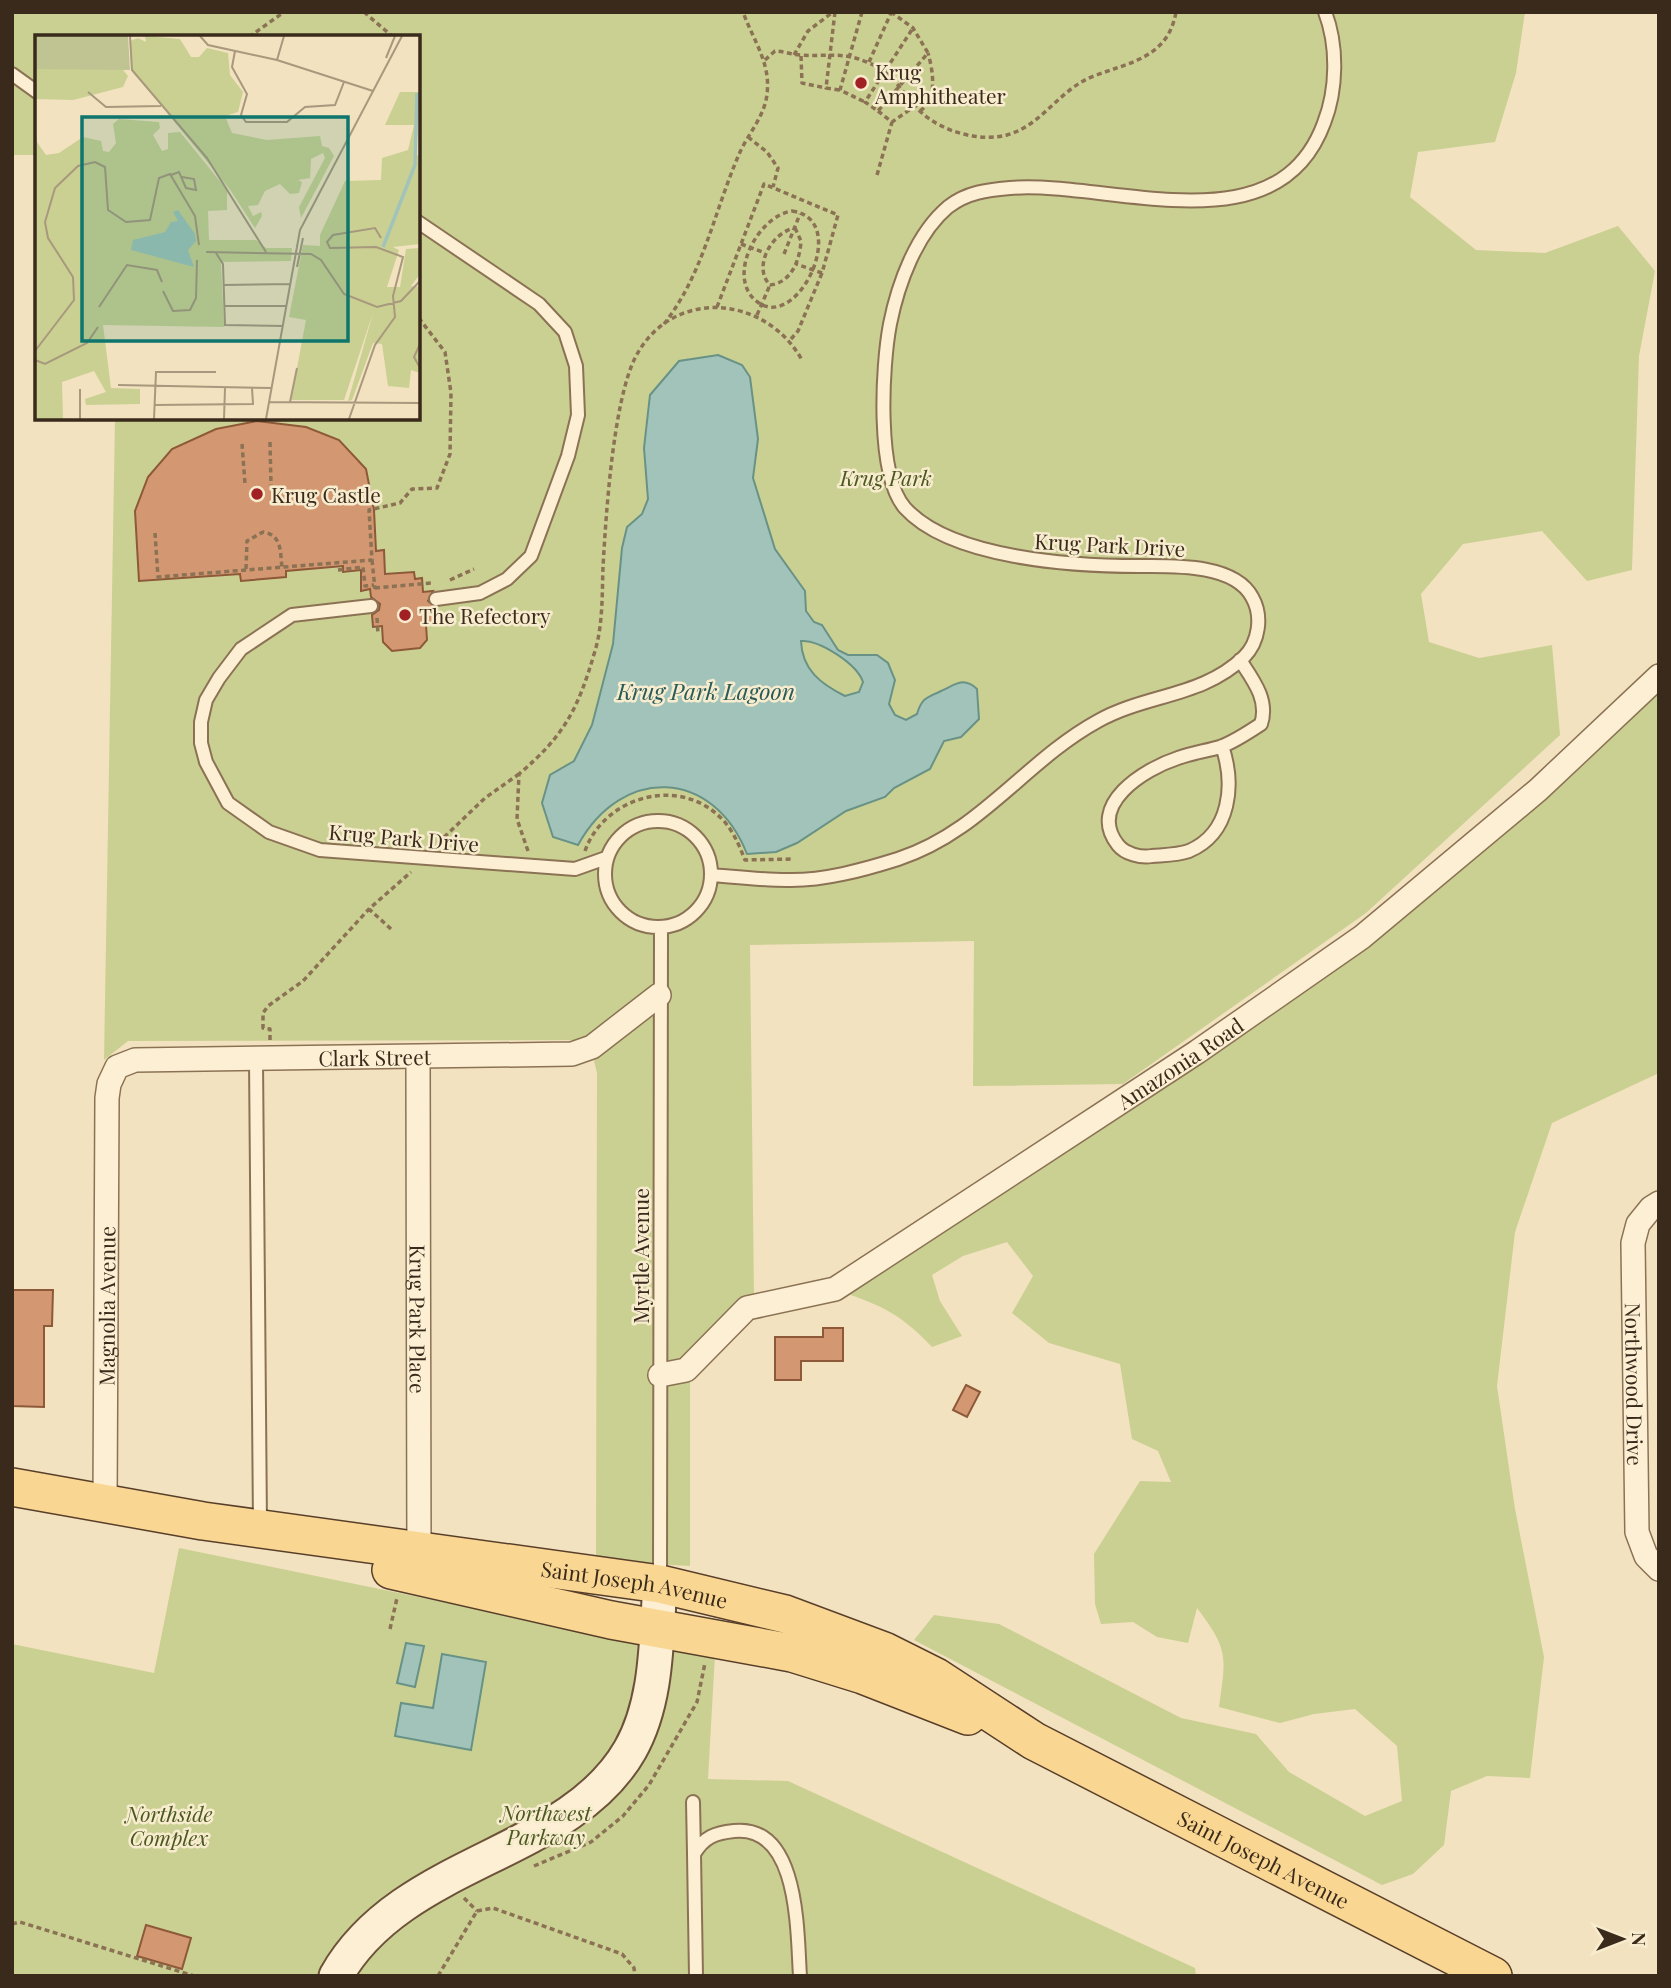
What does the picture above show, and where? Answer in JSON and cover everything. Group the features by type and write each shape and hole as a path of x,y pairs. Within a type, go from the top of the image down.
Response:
{"main road":[{"name":"Saint Joseph Avenue","path":"12,1487 260,1529 412,1576 660,1584 785,1614 884,1651 936,1677 1034,1741"},
{"name":"Saint Joseph Avenue","path":"203,1521 412,1576 804,1657 863,1675 1034,1741 1493,1976"}],"street":[{"name":"Amazonia Road","path":"660,1375 687,1370 747,1308 835,1289 1219,1037 1373,928 1538,790 1659,676"},
{"name":"Clark Street","path":"107,1110 109,1084 117,1067 135,1060 418,1059 572,1054 592,1047 659,995"},
{"name":"Krug Park Place","path":"412,1576 418,1059"},
{"name":"Magnolia Avenue","path":"105,1504 107,1110"},
{"name":"Northwood Drive","path":"1659,1203 1651,1208 1638,1224 1633,1242 1632,1287 1637,1532 1646,1556 1659,1569"},
{"path":"336,1976 345,1959 377,1923 461,1870 549,1826 600,1790 630,1750 647,1708 660,1584"}],"lane":[{"name":"Krug Park Drive","path":"711,875 789,881 836,874 899,858 929,846 973,821 1077,733 1103,718 1181,694 1223,675 1249,653 1260,626 1252,595 1224,576 1182,565 1078,564 1021,557 979,547 940,532 905,508 890,481 886,438 890,324 919,242 948,207 978,191 1052,187 1187,201 1223,199 1261,193 1297,168 1315,147 1334,95 1331,28 1325,12"},
{"path":"12,74 35,91"},
{"path":"420,223 539,304 565,332 576,366 578,415 568,456 531,556 507,579 480,593 436,598"},
{"name":"Krug Park Drive","path":"371,606 292,615 241,649 219,678 206,700 201,722 201,743 206,762 228,803 269,832 320,849 576,869 606,858"},
{"path":"1222,746 1230,776 1224,818 1210,838 1188,851 1145,857 1123,851 1110,835 1107,819 1115,800 1141,775 1177,758 1222,746 1261,724 1265,711 1258,687 1240,660"},
{"path":"666,820 694,834 709,859 711,875 707,894 697,911 680,923 661,928 641,925 622,915 610,899 604,879 606,858 618,838 636,824 666,820"},
{"name":"Myrtle Avenue","path":"660,1584 661,928"},
{"path":"260,1529 263,1060"},
{"path":"693,1802 696,1976"},
{"path":"695,1854 702,1841 716,1833 739,1830 759,1836 777,1850 789,1876 800,1976"}],"path":[{"path":"252,35 284,12"},
{"path":"364,12 391,35"},
{"path":"431,849 485,798 519,775 571,720 596,649 621,406 636,357 687,291 699,267 748,137 764,107 767,93 765,60 743,12"},
{"path":"794,55 808,31 834,12"},
{"path":"826,88 834,12"},
{"path":"840,90 862,12"},
{"path":"869,62 891,12 913,28 928,53 933,79 930,101 920,111"},
{"path":"765,60 775,51 794,55 830,52 869,62 885,71 900,85 915,106 931,120 977,137 1004,136 1027,128 1076,84 1125,67 1154,52 1165,41 1176,12"},
{"path":"865,102 913,28"},
{"path":"878,111 928,53"},
{"path":"801,55 802,83 840,90 865,102 892,122"},
{"path":"877,175 892,122 915,106"},
{"path":"748,137 774,159 778,174 773,187"},
{"path":"717,307 764,184 838,215 822,273 798,331 791,339"},
{"path":"785,212 801,213 814,223 817,232 817,257 813,270 796,297 773,307 762,305 750,295 746,280 750,248 770,219 785,212"},
{"path":"784,254 801,213"},
{"path":"770,285 764,272 766,254 783,232 795,228"},
{"path":"757,315 770,285 786,278 796,264 801,241 795,228"},
{"path":"741,244 766,254"},
{"path":"796,264 822,273"},
{"path":"661,328 688,313 717,307 757,315 791,339 802,360"},
{"path":"155,533 158,577 372,560 369,510 400,503 412,489 437,488 450,454 451,393 445,352 420,320"},
{"path":"270,442 271,485"},
{"path":"242,444 245,484"},
{"path":"246,569 247,541 263,532 275,536 279,542 282,567"},
{"path":"338,570 363,568 365,586 436,582"},
{"path":"444,581 474,569"},
{"path":"377,623 378,634"},
{"path":"519,775 517,819 520,835 532,855"},
{"path":"581,861 595,828 607,815 641,798 672,796 704,805 720,817 731,829 745,860 793,859"},
{"path":"263,1060 270,1029 263,1028 263,1013 318,965 369,909 412,870"},
{"path":"369,909 391,929"},
{"path":"390,1629 412,1576"},
{"path":"462,1895 477,1911"},
{"path":"438,1976 477,1911 493,1908 622,1954 634,1968 635,1976"},
{"path":"12,1924 20,1922 194,1976"}],"green space":[{"name":"Krug Park","path":"12,12 1525,12 1516,73 1495,142 1418,152 1410,197 1476,250 1545,253 1618,226 1655,271 1639,356 1632,570 1587,581 1542,531 1463,544 1421,594 1429,642 1479,658 1552,645 1560,735 1366,913 1123,1084 973,1086 974,941 750,945 754,1299 730,1312 712,1328 699,1349 690,1375 690,1566 596,1561 597,1073 589,1040 128,1041 104,1060 115,420 420,420 420,35 35,35 35,155 12,155"},
{"path":"1659,687 1659,1073 1552,1123 1515,1232 1497,1386 1515,1509 1544,1657 1530,1778 1487,1776 1451,1791 1444,1845 1413,1874 1382,1885 914,1640 934,1615 999,1624 1181,1718 1256,1734 1289,1772 1365,1816 1402,1801 1397,1746 1355,1709 1314,1714 1280,1723 1219,1707 1223,1654 1215,1634 1197,1608 1188,1643 1157,1637 1133,1622 1101,1624 1095,1604 1094,1554 1140,1481 1171,1482 1158,1451 1132,1439 1120,1364 1049,1343 1012,1313 1033,1276 1007,1242 963,1256 932,1275 940,1301 962,1336 932,1347 891,1313 842,1292 1372,934"},
{"path":"179,1548 580,1630 715,1654 708,1779 788,1781 1195,1968 1196,1976 12,1976 12,1644 154,1673"}],"water":[{"name":"Krug Park Lagoon","path":"718,355 742,365 750,377 758,439 753,478 775,549 805,591 806,611 814,622 822,625 838,650 848,655 877,655 888,663 895,680 889,704 895,715 906,720 917,714 926,699 959,683 967,683 977,689 979,719 961,737 944,741 930,769 894,788 885,797 846,811 797,843 776,852 747,854 732,826 712,805 690,792 666,787 642,790 618,801 596,819 578,845 553,837 542,803 550,775 574,761 592,725 613,644 622,548 627,527 642,514 648,499 644,448 650,395 679,361","holes":["801,641 818,644 846,661 863,682 859,692 845,696 814,675 802,651"]},
{"path":"406,1643 424,1646 415,1687 397,1683"},
{"path":"442,1654 486,1662 471,1750 395,1736 401,1703 433,1708"}],"building":[{"name":"Krug Castle","path":"257,421 306,427 339,440 366,469 374,510 376,551 384,550 385,574 414,572 415,579 422,578 423,592 433,591 428,601 437,608 439,624 426,625 427,640 420,648 392,651 383,642 382,626 373,627 372,615 379,610 380,604 371,597 370,589 361,591 361,570 343,572 343,566 286,571 286,577 241,581 240,574 139,581 135,511 148,477 172,449 216,429"},
{"path":"12,1290 53,1290 52,1326 44,1326 44,1407 12,1406"},
{"path":"823,1328 843,1328 843,1361 801,1361 801,1380 775,1380 775,1337 823,1337"},
{"path":"966,1385 980,1392 967,1417 953,1410"},
{"path":"146,1925 191,1938 182,1969 137,1956"}],"place":[{"name":"Krug Amphitheater","path":"861,83"},
{"name":"Krug Castle","path":"257,494"},
{"name":"The Refectory","path":"405,615"}],"park label":[{"name":"Northwest Parkway","path":"546,1824"},
{"name":"Northside Complex","path":"169,1825"}]}
